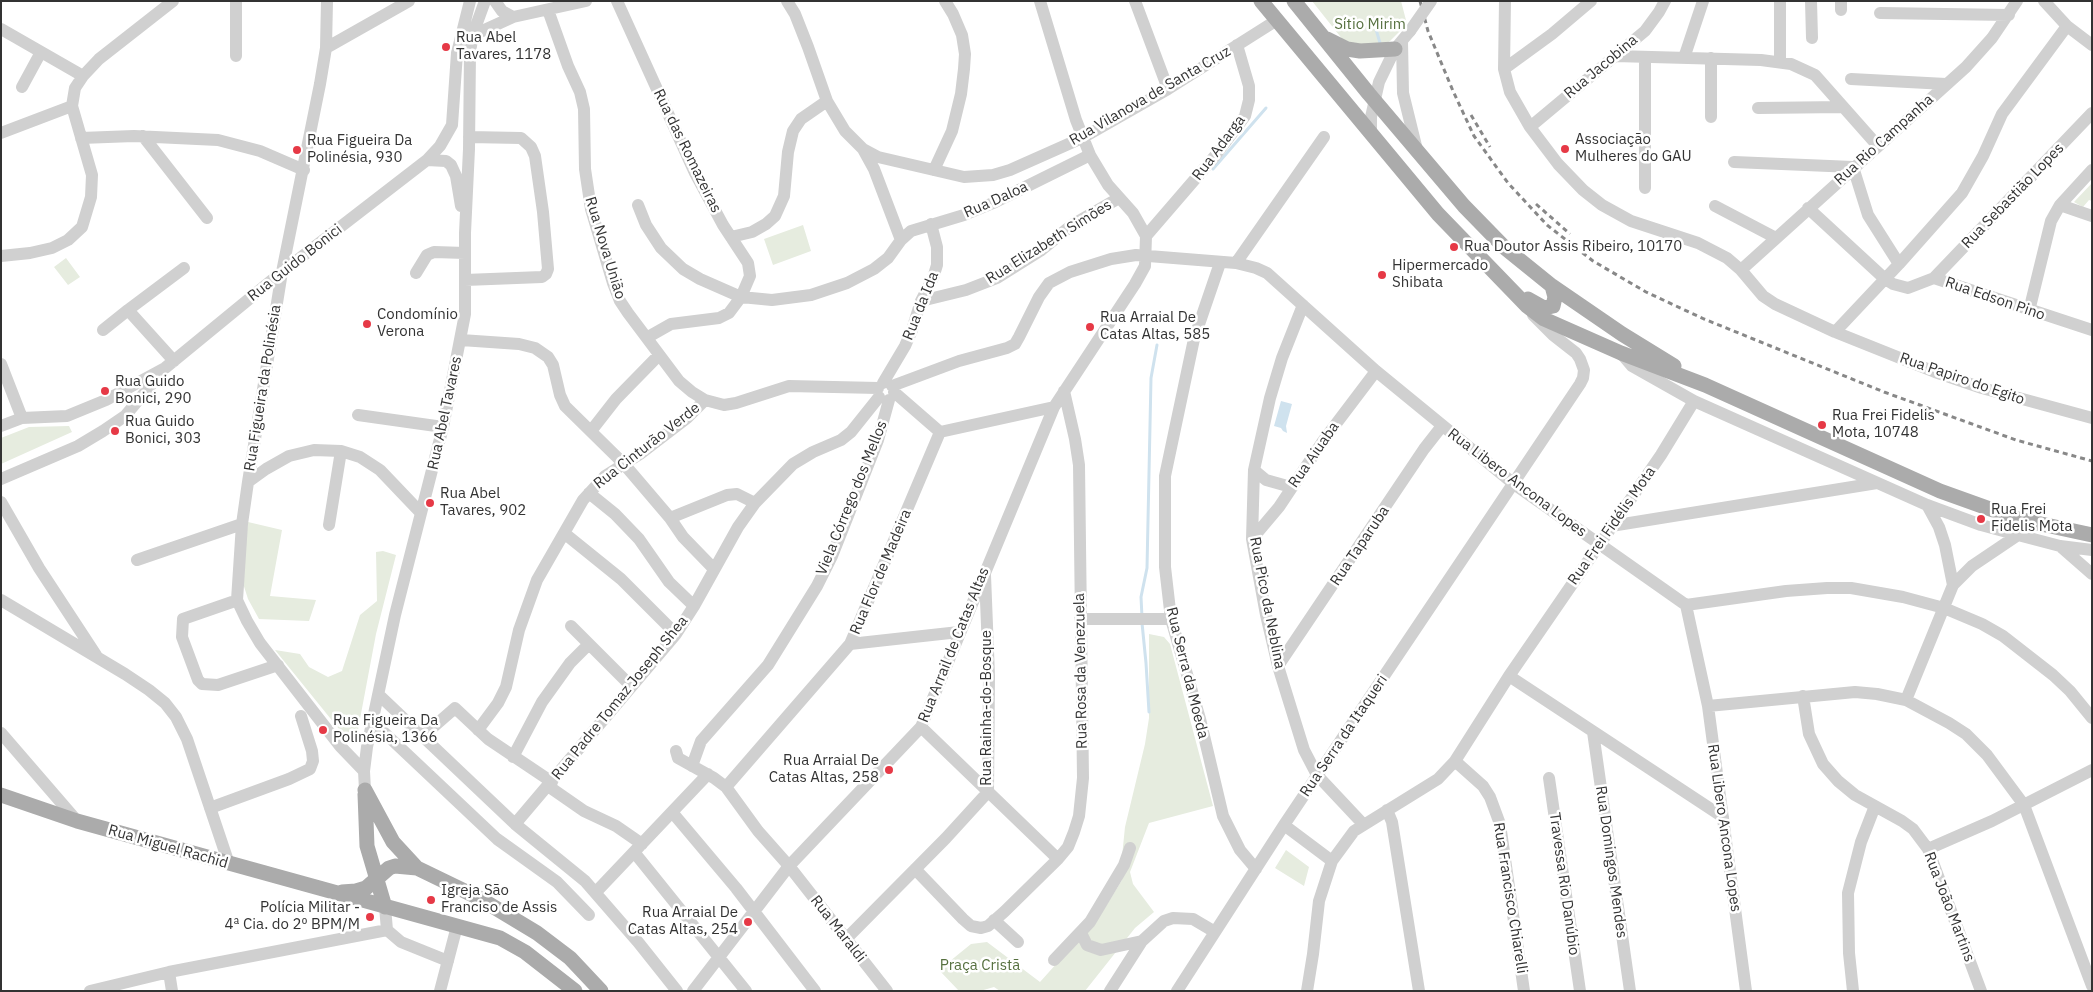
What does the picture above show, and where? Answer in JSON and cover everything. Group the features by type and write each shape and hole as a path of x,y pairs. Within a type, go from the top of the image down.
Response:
{"main road":[{"path":"1261,1 1438,214 1527,306 1556,325 1620,353 1705,385 1890,470 1975,505 2047,527 2092,535"},
{"path":"1277,20 1282,14 1284,1"},
{"path":"1294,1 1374,100 1464,206 1505,248 1552,286 1622,334 1705,385"},
{"path":"1323,38 1347,49 1360,51 1402,40"},
{"path":"1502,282 1544,308 1549,308 1555,303 1555,294 1552,286"},
{"name":"Rua Abel Tavares","path":"365,790 393,842 417,868 479,898 537,933 570,958 601,991"},
{"name":"Rua Abel Tavares","path":"365,790 367,846 376,880 386,907"},
{"name":"Rua Miguel Rachid","path":"1,795 77,821 386,907"},
{"path":"367,846 382,849 390,846 393,842"},
{"name":"Rua Miguel Rachid","path":"336,893 366,888 389,868 395,866 417,868"},
{"path":"386,907 500,938 525,952 575,991"},
{"path":"500,938 511,933 513,928 513,923 508,914"},
{"path":"525,952 537,933"}],"street":[{"path":"1,256 30,253 52,248 68,240 82,227 91,197 92,175 72,106 75,88 99,59 173,1"},
{"path":"236,1 236,56"},
{"name":"Rua Figueira da Polinésia","path":"327,1 326,48 304,170 282,272 242,524 236,600 260,643 340,746 364,771"},
{"path":"326,48 409,1"},
{"path":"427,160 440,146 452,124 455,62 470,1"},
{"name":"Rua Abel Tavares","path":"365,790 364,771 367,747 395,615 443,427 465,314 469,70 474,34 485,1"},
{"path":"495,1 502,11 513,17"},
{"path":"459,41 513,17 586,1"},
{"name":"Rua das Romazeiras","path":"617,1 695,173 748,263 750,269 749,284 742,297"},
{"name":"Rua Vilanova de Santa Cruz","path":"787,1 808,47 827,101 845,130 863,149 878,157 964,177 993,175 1082,138 1168,89 1277,20"},
{"path":"934,170 952,130 961,94 964,69 962,35 945,1"},
{"path":"1040,1 1082,138 1090,156 1104,178 1133,213 1146,236 1147,255"},
{"path":"1135,1 1168,89"},
{"path":"1371,134 1374,100 1379,82 1402,40 1431,1"},
{"name":"Rua Papiro do Egito","path":"1505,1 1504,69 1510,92 1530,127 1558,164 1583,190 1602,205 1631,220 1698,243 1727,258 1741,270 1763,296 1835,332 1935,372 1982,388 2092,418"},
{"path":"1504,69 1552,34 1591,1"},
{"name":"Rua Jacobina","path":"1530,127 1645,31 1654,21 1665,1"},
{"path":"1684,58 1703,1"},
{"path":"1780,1 1780,61"},
{"path":"1811,1 1812,38"},
{"name":"Rua Rio Campanha","path":"1741,270 1981,50 2009,15 2017,1"},
{"path":"2044,1 2067,26 2092,45"},
{"name":"Rua Nova União","path":"548,10 568,66 580,92 584,109 585,169 591,209 620,301 680,382 705,400"},
{"path":"1880,13 2009,15"},
{"path":"1835,332 1962,193 1983,156 2002,114 2067,26"},
{"path":"2,32 83,76"},
{"path":"1402,40 1403,93 1417,150"},
{"name":"Rua Adarga","path":"1146,236 1215,156 1245,116 1249,100 1249,86 1237,45"},
{"path":"22,87 41,52"},
{"path":"1615,56 1780,61 1801,68 1815,75 1877,145"},
{"path":"1645,57 1645,188"},
{"path":"1711,58 1711,117"},
{"path":"1851,79 1946,84"},
{"path":"731,237 752,232 775,216 784,196 788,152 793,132 801,119 827,101"},
{"path":"1,133 72,106"},
{"path":"1758,108 1842,106"},
{"name":"Rua Sebastião Lopes","path":"1934,278 2092,113"},
{"path":"142,136 207,218"},
{"path":"81,138 142,136 195,138 239,145 260,151 304,170"},
{"path":"1236,263 1324,137"},
{"path":"465,280 542,277 548,270 543,212 535,156 531,147 521,138 469,138"},
{"path":"863,149 874,168 901,240"},
{"name":"Rua Daloa","path":"638,205 652,235 672,260 700,279 742,297 772,300 790,299 812,295 847,283 874,269 888,258 901,240 911,231 981,209 1090,156"},
{"path":"427,160 446,162 451,165 460,196 465,233"},
{"name":"Rua Guido Bonici","path":"1,426 22,418 68,416 106,400 169,365 282,272 427,160"},
{"path":"1734,162 1853,167 1868,215 1899,264"},
{"path":"2029,311 2051,220 2060,206 2092,170"},
{"name":"Rua Elizabeth Simões","path":"921,301 966,290 997,278 1040,251 1072,225 1119,198"},
{"path":"1715,206 1776,238"},
{"path":"2060,206 2092,216"},
{"name":"Rua Edson Pino","path":"1808,208 1885,279 1893,284 1908,288 1934,278 2029,311 2092,330"},
{"name":"Rua da Ida","path":"886,391 937,265 937,247 931,224"},
{"path":"416,273 427,255 434,252 465,253"},
{"name":"Rua Libero Ancona Lopes","path":"1147,255 1236,263 1267,273 1376,370 1514,484 1598,545 1686,605 1708,706 1746,991"},
{"name":"Rua Cinturão Verde","path":"478,730 498,703 506,687 519,630 542,571 589,493 605,476 687,418 705,400 724,405 736,403 789,386 886,391 959,361 1007,348 1015,344 1039,297 1049,283 1058,277 1112,259 1147,255"},
{"name":"Rua Arrail de Catas Altas","path":"692,991 789,866 921,727 985,569 1054,407 1138,279 1145,266 1147,255"},
{"name":"Rua Serra da Moeda","path":"1220,263 1194,340 1165,476 1164,544 1167,619 1200,720 1224,816 1240,850 1256,869"},
{"path":"103,330 184,268"},
{"path":"648,337 671,324 725,316 733,310 742,297"},
{"name":"Rua Pico da Neblina","path":"1302,305 1282,358 1270,398 1254,470 1252,539 1278,666 1304,750 1318,775 1363,824"},
{"name":"Rua Serra da Itaqueri","path":"1177,991 1284,825 1514,484 1583,378 1583,365 1576,353 1541,324 1527,306"},
{"path":"128,310 169,365"},
{"path":"460,340 519,344 543,352 553,365 562,401 572,414 624,464 670,518 683,537 714,569"},
{"path":"1620,353 1632,366 1694,401 1927,505 1981,525 2060,546 2092,550"},
{"path":"591,431 616,399 659,355"},
{"path":"1,364 22,418"},
{"name":"Rua Guido Bonici","path":"1,479 78,446 103,432 126,416 169,365"},
{"name":"Rua Aiuaba","path":"1252,539 1279,507 1291,487 1376,370"},
{"path":"886,391 940,432 1054,407"},
{"name":"Rua Padre Tomaz Joseph Shea","path":"515,824 676,634 694,606 738,527 755,503 792,464 813,452 841,440 886,391"},
{"name":"Viela Córrego dos Mellos","path":"692,766 704,736 768,665 817,586 832,556 878,440 886,391"},
{"name":"Rua Rosa da Venezuela","path":"915,869 971,926 981,928 988,926 1058,859 1068,847 1074,832 1083,778 1084,619 1079,465 1076,439 1064,391"},
{"name":"Rua Frei Fidélis Mota","path":"1307,991 1314,954 1319,901 1332,861 1348,838 1363,824 1438,778 1455,761 1509,676 1661,455 1694,401"},
{"path":"358,415 443,427"},
{"name":"Rua Taparuba","path":"1278,666 1442,426"},
{"name":"Rua Flor de Madeira","path":"726,787 850,644 940,432"},
{"path":"248,482 289,456 314,450 341,451 360,457 380,470 422,513"},
{"path":"329,525 341,451"},
{"path":"1254,470 1273,483 1291,487"},
{"path":"1611,526 1877,483"},
{"path":"589,493 615,514 639,539 669,582 694,606"},
{"path":"670,518 727,495 738,494 755,503"},
{"path":"1,502 39,568 98,657"},
{"path":"1927,505 1939,527 1945,545 1953,585"},
{"path":"137,560 242,524"},
{"path":"564,533 621,579 676,634"},
{"path":"1906,700 1953,585 1972,566 2018,535"},
{"path":"2060,546 2092,574"},
{"name":"Rua Rainha-do-Bosque","path":"846,939 988,792 989,676 985,569"},
{"path":"1686,605 1786,591 1851,588 1903,597 1944,608 1982,624 2003,636 2070,691 2092,718"},
{"path":"1,600 98,657 149,690 165,703 176,717 187,739 229,864"},
{"path":"232,602 186,617 182,624 182,637 198,680 202,684 218,685 278,665"},
{"path":"1084,619 1167,619"},
{"path":"571,626 631,686"},
{"path":"850,644 959,632"},
{"path":"513,757 542,702 570,663 590,644"},
{"path":"1509,676 1723,817"},
{"path":"1708,706 1855,692 1878,694 1906,700 1966,734 1987,755 2024,805 2092,986"},
{"path":"379,695 515,824 596,892 677,991"},
{"name":"Rua João Martins","path":"1804,696 1809,734 1824,764 1838,781 1855,795 1902,821 1928,849 1981,991"},
{"path":"422,736 455,708 478,730 584,811 616,826 638,848 718,957 746,991"},
{"path":"210,808 289,779 310,769 313,761 312,751 301,716"},
{"path":"373,722 497,839 557,882 589,915"},
{"path":"921,727 1058,859"},
{"name":"Rua Domingos Mendes","path":"1593,732 1630,991"},
{"path":"1,733 77,821"},
{"path":"340,746 367,747"},
{"name":"Rua Maraldi","path":"676,751 678,758 708,774 726,787 758,831 789,866 887,991"},
{"name":"Rua Francisco Chiarelli","path":"1455,761 1483,786 1490,797 1500,824 1524,991"},
{"path":"1928,849 2024,805 2092,770"},
{"path":"596,892 708,774"},
{"name":"Travessa Rio Danúbio","path":"1549,778 1580,991"},
{"path":"1853,991 1849,953 1848,892 1861,842 1875,806"},
{"path":"1387,810 1392,822 1419,991"},
{"path":"672,812 736,888 752,912 815,991"},
{"path":"1284,825 1332,861"},
{"path":"1054,960 1081,933 1103,902 1124,865 1130,848"},
{"path":"386,907 387,930 401,942 448,961"},
{"path":"1110,991 1142,941 1157,926 1173,918 1193,919 1215,932"},
{"path":"994,920 1018,942"},
{"path":"440,991 458,926"},
{"path":"90,991 169,972 387,930"},
{"path":"1081,933 1087,945 1101,950 1142,941"},
{"path":"169,972 172,991"}],"green space":[{"name":"Sítio Mirim","path":"1312,1 1401,1 1407,24 1390,41 1372,52 1343,40"},
{"path":"2092,183 2092,201 2089,200 2083,207 2074,202"},
{"path":"803,225 811,251 773,265 764,239"},
{"path":"66,258 80,277 68,285 54,267"},
{"path":"69,426 72,432 1,464 1,438 29,427"},
{"path":"248,522 282,530 270,596 316,600 309,621 259,619 248,599 241,577"},
{"path":"383,551 396,555 376,634 357,735 347,739 275,650 300,654 309,667 328,677 342,671 360,615 377,601 376,552"},
{"name":"Praça Cristã","path":"1149,634 1164,637 1170,644 1213,806 1149,823 1130,872 1133,884 1154,912 1135,928 1085,991 1000,991 994,987 980,991 959,991 939,970 971,944 987,942 1040,982 1101,914 1122,880 1120,876 1125,827 1145,744 1149,718"},
{"path":"1286,850 1309,867 1304,886 1275,868"}],"water":[{"path":"1281,401 1292,404 1286,426 1287,433 1281,428 1274,426"}],"waterway":[{"path":"1373,19 1380,43"},
{"path":"1213,169 1266,108"},
{"path":"1142,617 1141,597 1147,568 1151,378 1157,345"},
{"path":"1142,623 1149,712"}],"railway":[{"path":"1420,1 1428,31 1474,136 1508,183 1547,225 1593,261 1646,292 1704,319 1884,392 2016,440 2092,461"},
{"path":"1471,115 1490,147"},
{"path":"1536,204 1570,234"}],"place":[{"name":"Rua Abel Tavares, 1178","path":"446,47"},
{"name":"Associação Mulheres do GAU","path":"1565,149"},
{"name":"Rua Figueira Da Polinésia, 930","path":"297,150"},
{"name":"Rua Doutor Assis Ribeiro, 10170","path":"1454,247"},
{"name":"Hipermercado Shibata","path":"1382,275"},
{"name":"Condomínio Verona","path":"367,324"},
{"name":"Rua Arraial De Catas Altas, 585","path":"1090,327"},
{"name":"Rua Guido Bonici, 290","path":"105,391"},
{"name":"Rua Frei Fidelis Mota, 10748","path":"1822,425"},
{"name":"Rua Guido Bonici, 303","path":"115,431"},
{"name":"Rua Abel Tavares, 902","path":"430,503"},
{"name":"Rua Frei Fidelis Mota","path":"1981,519"},
{"name":"Rua Figueira Da Polinésia, 1366","path":"323,730"},
{"name":"Rua Arraial De Catas Altas, 258","path":"889,770"},
{"name":"Igreja São Franciso de Assis","path":"431,900"},
{"name":"Polícia Militar - 4ª Cia. do 2º BPM/M","path":"370,917"},
{"name":"Rua Arraial De Catas Altas, 254","path":"748,922"}]}
